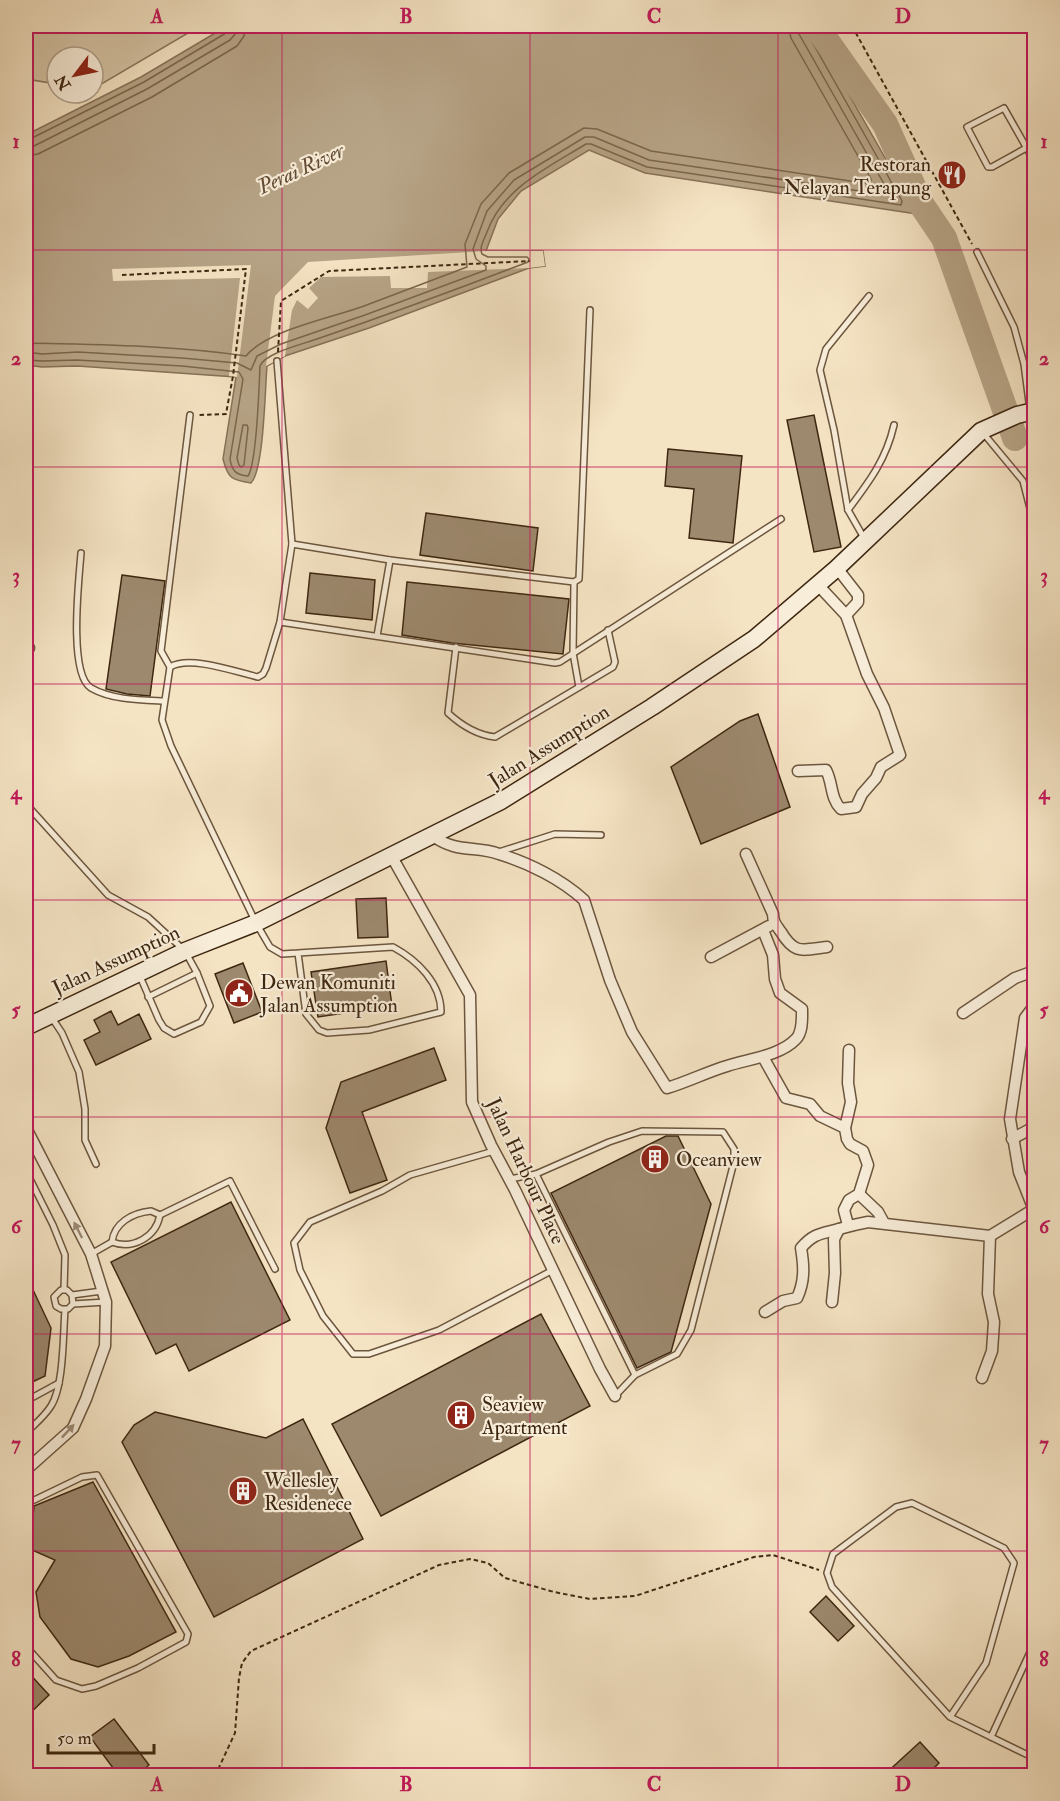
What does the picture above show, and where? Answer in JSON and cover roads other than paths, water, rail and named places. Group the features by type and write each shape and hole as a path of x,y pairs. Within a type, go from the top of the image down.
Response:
{"street":[{"name":"Jalan Assumption","path":"26,1027 185,951 256,923 501,801 652,707 754,639 837,568 981,431 1027,412"},
{"path":"837,568 858,595 858,602 846,615"},
{"path":"798,771 826,770 835,803 841,809 856,807 862,794 876,778 881,767 900,755 884,708 867,674 846,615 818,585"},
{"path":"433,836 444,844 498,853 548,875 584,900 610,980 628,1022 666,1089 727,1066 763,1057 798,1038 802,1024 802,1008 780,993 775,979 774,955 764,930"},
{"path":"746,854 773,914 773,921 793,948 801,950 827,947"},
{"name":"Jalan Harbour Place","path":"392,857 470,995 472,1102 615,1396"},
{"path":"711,957 764,930 773,921"},
{"path":"963,1013 1015,978 1035,971"},
{"path":"765,1312 783,1300 797,1298 802,1288 804,1267 801,1248 820,1232 867,1222 990,1236 1034,1210 1019,1172 1010,1119 1025,1018 1031,1010 1035,1010"},
{"path":"832,1302 835,1273 834,1239 843,1227 844,1210 849,1200 859,1194 868,1165 862,1151 850,1144 845,1128 851,1102 848,1083 849,1050"},
{"path":"763,1057 786,1098 810,1104 820,1116 845,1128"},
{"path":"1012,1139 1035,1127"},
{"path":"26,1128 91,1254 106,1302 105,1346 74,1428 26,1470"},
{"path":"859,1194 878,1212 884,1223"},
{"path":"982,1378 992,1351 994,1322 988,1294 990,1236"}],"lane":[{"path":"1028,147 988,167 968,127 1004,108 1028,147 1035,161"},
{"path":"977,252 1014,327 1024,364 1027,412"},
{"path":"866,541 848,510 834,430 820,370 826,349 869,296"},
{"path":"292,544 390,560 574,582 579,579 590,310"},
{"path":"170,667 190,662 258,676 263,674 266,668 280,622 292,544 277,361"},
{"path":"190,415 161,651 170,667 162,720 171,746 256,923 270,947 282,954 393,947 409,956 436,986 441,1012 369,1030 327,1033 319,1030 306,1014 298,953"},
{"path":"848,510 883,460 890,445 894,425"},
{"path":"981,431 1023,481 1035,524"},
{"path":"280,622 560,662 781,519"},
{"path":"81,553 76,642 81,676 92,688 128,700 164,701"},
{"path":"377,636 390,560"},
{"path":"574,582 573,653 579,687"},
{"path":"456,647 448,713 469,729 495,737 613,667 615,662 608,630"},
{"path":"26,804 108,895 148,917 185,951 198,973 210,1006 201,1022 174,1034 164,1028 138,973"},
{"path":"498,853 555,834 601,835"},
{"path":"148,997 198,973"},
{"path":"50,1014 62,1033 79,1072 85,1109 85,1140 96,1164"},
{"path":"508,1179 536,1174 609,1142 642,1131 723,1132 734,1149 734,1162 691,1330 677,1354 635,1375 615,1396"},
{"path":"494,1151 410,1175 382,1191 310,1222 294,1243 300,1270 323,1316 353,1354 369,1354 438,1330 553,1270"},
{"path":"26,1171 53,1225 65,1256 64,1290"},
{"path":"536,1174 635,1375"},
{"path":"91,1254 112,1242 117,1226 140,1212 151,1211 160,1215 230,1181 275,1269"},
{"path":"112,1242 130,1245 158,1227 160,1215"},
{"path":"64,1290 72,1294 102,1291"},
{"path":"64,1290 56,1294 54,1300 56,1306 64,1310"},
{"path":"72,1294 73,1304"},
{"path":"64,1310 73,1304 106,1302"},
{"path":"26,1433 53,1404 59,1383 64,1310"},
{"path":"26,1401 59,1383"},
{"path":"26,1504 82,1477 97,1475 188,1634 186,1642 138,1668 96,1686 82,1689 56,1680 30,1652 26,1652"},
{"path":"950,1717 986,1663 1014,1563 1004,1548 912,1503 896,1507 833,1554 827,1573 832,1587 950,1717 1035,1758"},
{"path":"991,1737 1033,1649 1035,1630"}],"water":[{"name":"Perai River","path":"227,26 810,26 917,214 645,173 589,150 521,191 498,219 486,251 543,251 545,266 529,268 369,328 285,356 267,366 259,462 251,483 239,481 229,475 223,459 236,377 77,366 26,365 26,135 85,105 105,105 105,95 141,77"}],"waterway":[{"path":"816,26 885,124 921,204 944,238 1015,438"}],"place":[{"name":"Restoran Nelayan Terapung","path":"952,175"},
{"name":"Dewan Komuniti Jalan Assumption","path":"239,993"},
{"name":"Oceanview","path":"655,1159"},
{"name":"Seaview Apartment","path":"461,1415"},
{"name":"Wellesley Residenece","path":"243,1491"}]}
